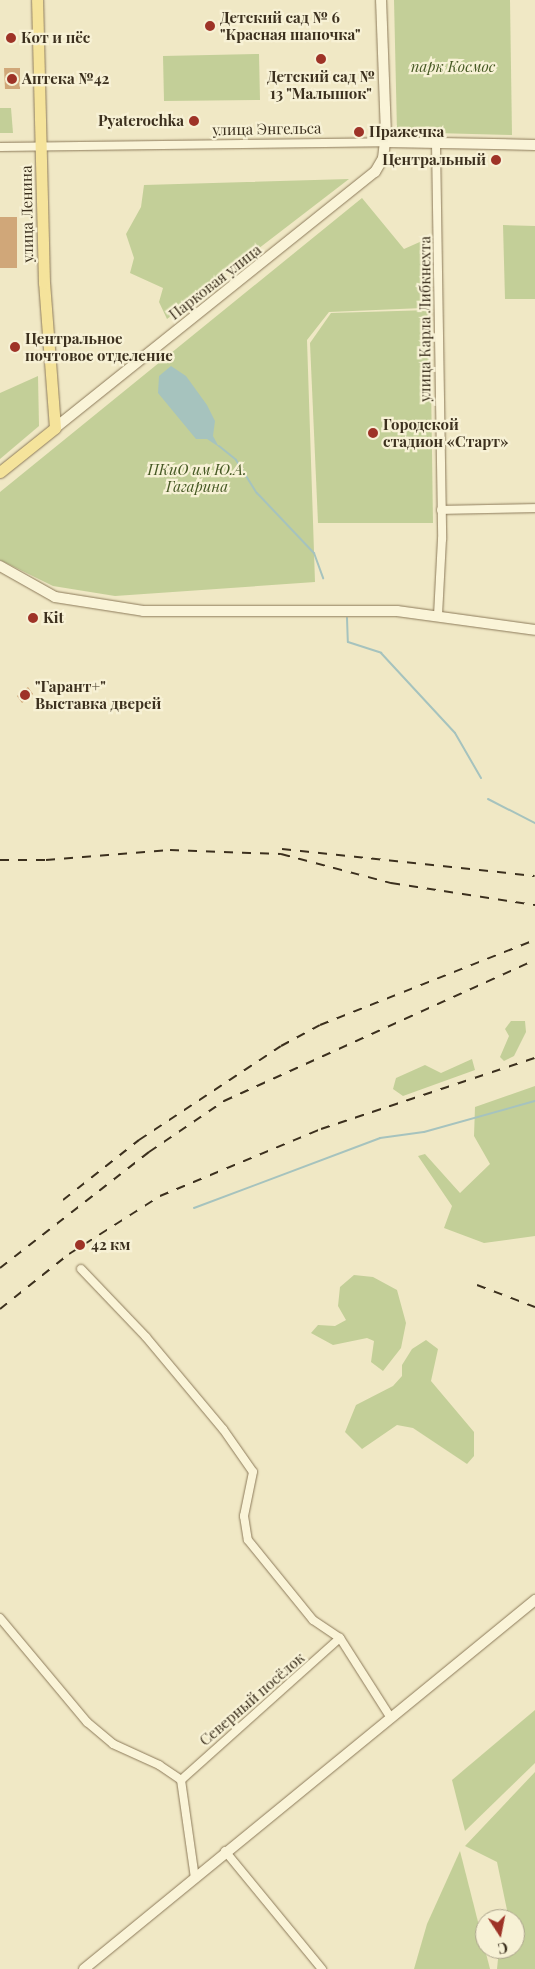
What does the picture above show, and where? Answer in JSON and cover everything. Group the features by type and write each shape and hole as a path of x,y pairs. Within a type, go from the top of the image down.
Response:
{"main road":[{"name":"улица Ленина","path":"37,0 44,283 55,428"},
{"name":"Парковая улица","path":"0,472 55,428"}],"street":[{"path":"381,0 385,142"},
{"name":"улица Энгельса","path":"0,147 40,146 71,149 385,142 535,145"},
{"name":"Парковая улица","path":"55,428 367,182 383,158 385,142"},
{"name":"улица Карла Либкнехта","path":"436,144 441,510 438,615"},
{"path":"441,510 535,508"},
{"path":"0,566 55,597 143,611 396,611 438,615 535,630"},
{"path":"81,1269 109,1295 223,1429 253,1472 244,1516 248,1540 313,1620 340,1638 391,1718"},
{"path":"84,1969 225,1851 535,1600"},
{"path":"0,1618 86,1722 113,1744 159,1765 181,1780 195,1878"},
{"name":"Северный посёлок","path":"181,1780 340,1638"},
{"path":"225,1851 322,1969"}],"green space":[{"name":"парк Космос","path":"394,0 510,0 512,135 397,132"},
{"path":"259,54 260,100 164,101 163,56"},
{"path":"0,108 11,108 13,133 0,133"},
{"path":"349,179 167,319 159,302 163,288 130,273 134,258 126,234 141,207 144,185"},
{"name":"ПКиО им Ю.А. Гагарина","path":"362,198 404,249 422,241 423,308 329,312 307,340 315,582 115,596 53,586 0,560 0,492"},
{"path":"503,225 535,226 535,299 505,299"},
{"name":"Городской стадион «Старт»","path":"430,310 433,523 318,523 310,343 331,313"},
{"path":"38,376 39,426 0,459 0,393"},
{"path":"511,1021 525,1021 526,1032 514,1056 504,1061 500,1057 509,1036 505,1029"},
{"path":"472,1059 475,1070 403,1096 393,1089 396,1078 425,1065 441,1073"},
{"path":"535,1086 535,1236 484,1243 444,1228 452,1206 418,1156 425,1154 460,1193 490,1164 474,1136 475,1107"},
{"path":"354,1275 373,1277 397,1290 406,1323 401,1348 383,1371 371,1362 374,1341 367,1338 333,1345 311,1333 318,1325 335,1326 346,1320 338,1306 340,1287"},
{"path":"426,1340 438,1349 431,1381 474,1432 474,1456 467,1464 413,1428 397,1425 362,1449 345,1432 356,1405 393,1386 402,1376 402,1365 412,1349"},
{"path":"535,1710 535,1763 465,1831 452,1780"},
{"path":"535,1772 535,1969 497,1969 498,1959 525,1959 525,1909 507,1909 497,1862 465,1846"},
{"path":"460,1851 475,1910 475,1959 487,1959 490,1969 414,1969 427,1924"}],"water":[{"path":"171,366 186,376 207,405 215,421 213,436 219,447 207,439 196,439 158,393 159,376"}],"building":[{"name":"Аптека №42","path":"4,68 20,68 20,89 5,89"},
{"path":"0,217 17,217 17,268 0,268"},
{"name":"\"Гарант+\" Выставка дверей","path":"28,687 33,694 22,703 17,696"}],"waterway":[{"path":"219,446 236,460 257,493 314,553 323,578"},
{"path":"347,618 348,642 381,653 455,733 481,778"},
{"path":"488,799 535,823"},
{"path":"194,1208 380,1138 424,1132 535,1101"}],"railway":[{"path":"282,849 535,876"},
{"path":"0,860 46,860 170,850 281,854 391,883 535,905"},
{"path":"63,1200 139,1140 281,1046 320,1025 535,940"},
{"path":"0,1268 149,1152 224,1101 535,960"},
{"path":"0,1309 69,1254 160,1196 321,1129 535,1058"},
{"path":"477,1285 535,1307"}],"place":[{"name":"Детский сад № 6 \"Красная шапочка\"","path":"210,26"},
{"name":"Кот и пёс","path":"11,38"},
{"name":"Детский сад № 13 \"Малышок\"","path":"321,59"},
{"name":"Аптека №42","path":"12,79"},
{"name":"Pyaterochka","path":"194,121"},
{"name":"Пражечка","path":"359,132"},
{"name":"Центральный","path":"496,160"},
{"name":"Центральное почтовое отделение","path":"15,347"},
{"name":"Городской стадион «Старт»","path":"373,433"},
{"name":"Kit","path":"33,618"},
{"name":"\"Гарант+\" Выставка дверей","path":"25,695"},
{"name":"42 км","path":"80,1245"}]}
